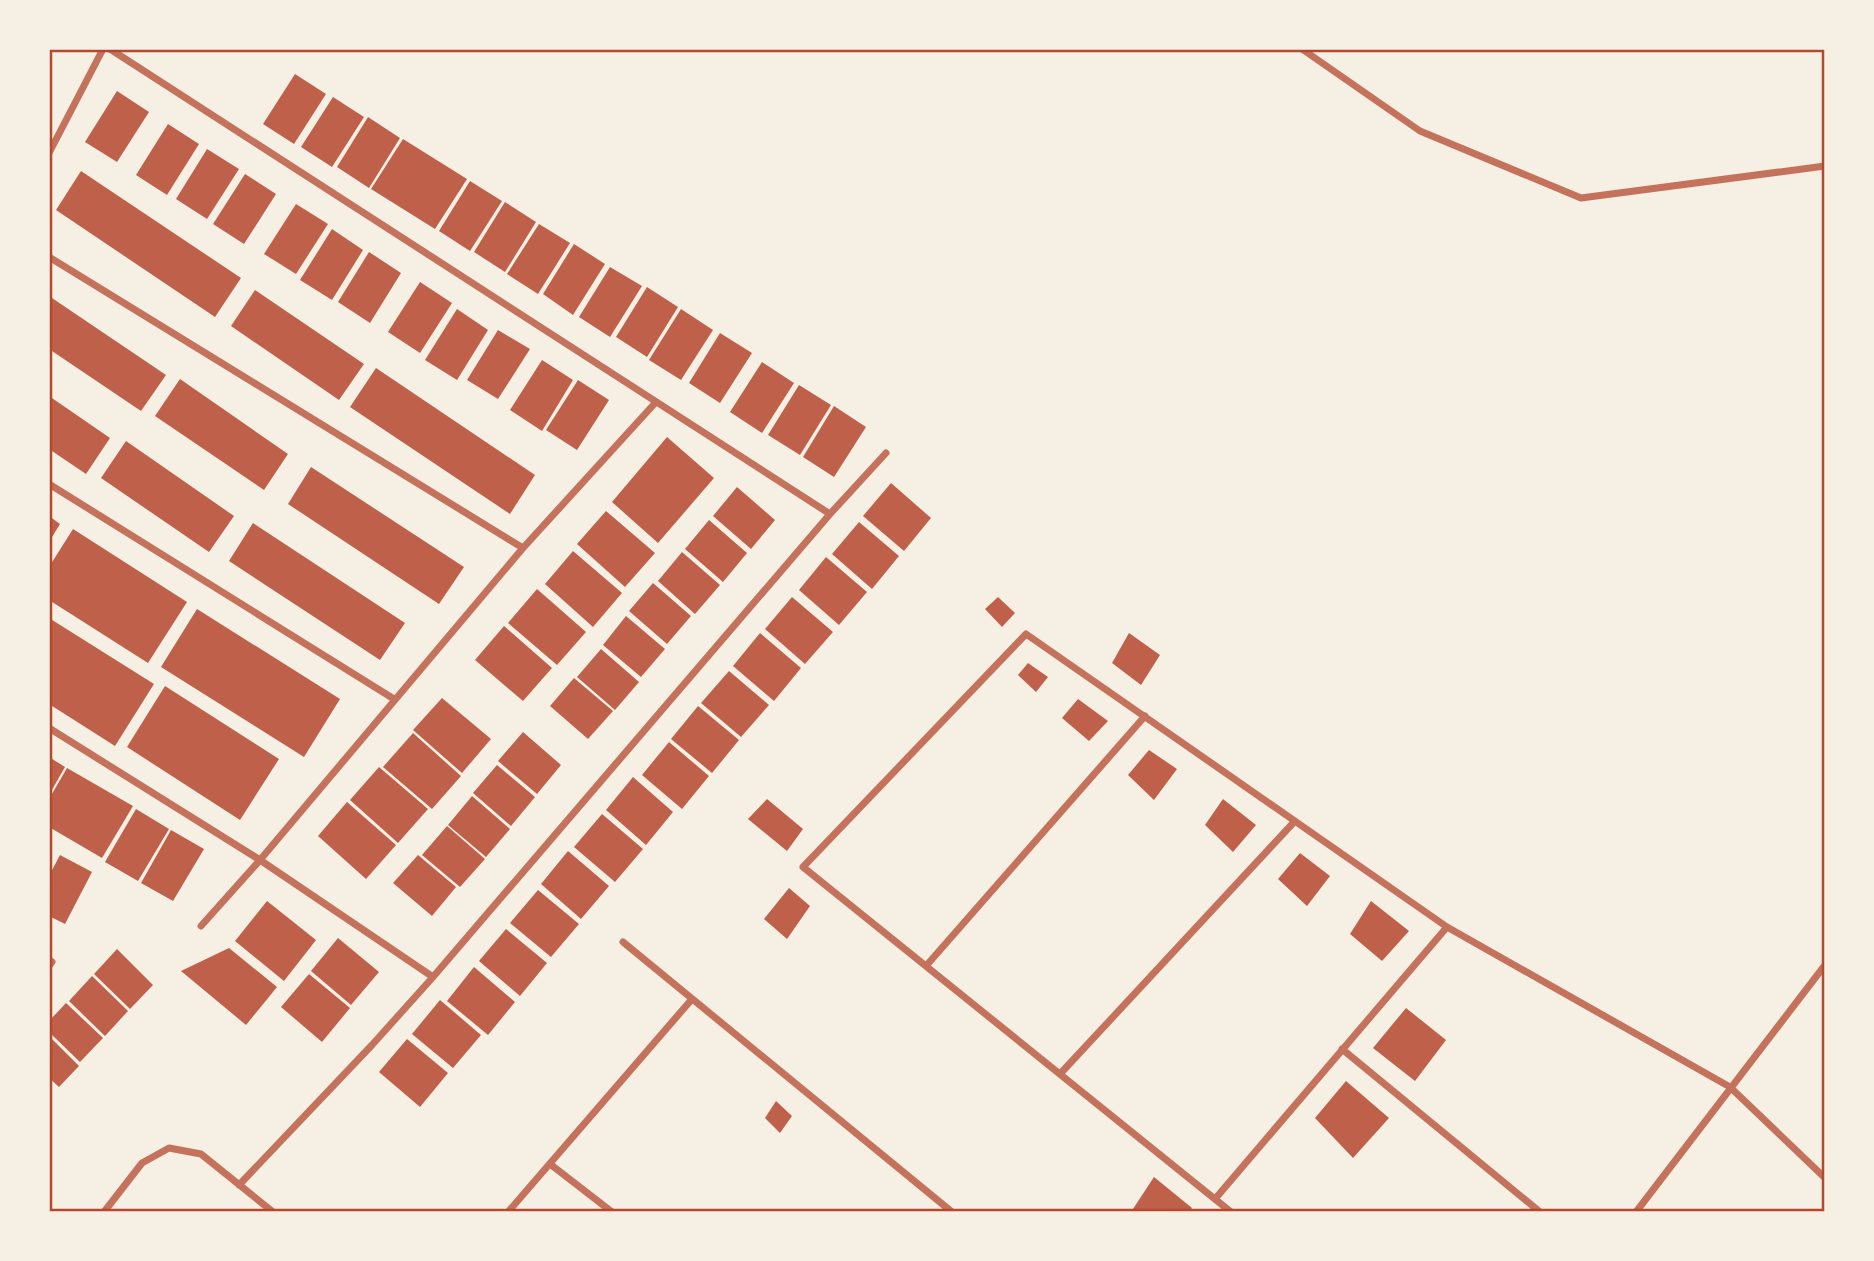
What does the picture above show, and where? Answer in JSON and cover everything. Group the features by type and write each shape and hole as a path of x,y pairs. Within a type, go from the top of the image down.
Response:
{"street":[{"path":"49,153 103,49"},
{"path":"110,49 830,514"},
{"path":"1301,49 1420,131 1581,198 1825,166"},
{"path":"49,257 523,548"},
{"path":"201,926 260,860 523,548 656,402"},
{"path":"239,1185 372,1045 433,976 830,514 886,453"},
{"path":"49,484 394,699"},
{"path":"1231,1212 803,867 1026,634 1447,927 1730,1087 1825,1178"},
{"path":"926,966 1144,716"},
{"path":"49,728 260,860 433,976"},
{"path":"1060,1074 1295,821"},
{"path":"1215,1199 1447,927"},
{"path":"623,942 952,1212"},
{"path":"1636,1212 1825,965"},
{"path":"508,1212 692,999"},
{"path":"1342,1049 1540,1212"},
{"path":"104,1212 142,1163 169,1148 201,1154 273,1212"},
{"path":"550,1164 612,1212"}],"building":[{"path":"295,74 326,94 294,144 263,124"},
{"path":"117,91 149,112 117,162 85,142"},
{"path":"333,97 364,117 332,167 301,147"},
{"path":"368,117 400,138 369,188 337,167"},
{"path":"168,124 199,144 167,195 136,175"},
{"path":"403,139 467,179 435,229 371,189"},
{"path":"207,149 239,169 207,219 176,199"},
{"path":"81,171 241,278 215,317 56,210"},
{"path":"245,174 276,194 244,244 213,224"},
{"path":"470,181 502,201 470,251 439,231"},
{"path":"505,202 536,222 505,272 474,252"},
{"path":"296,204 328,224 296,274 264,254"},
{"path":"539,224 570,243 538,294 507,274"},
{"path":"332,229 363,250 332,300 300,280"},
{"path":"574,244 605,264 573,315 543,294"},
{"path":"369,252 401,273 370,323 338,302"},
{"path":"610,267 642,286 610,337 579,317"},
{"path":"420,282 452,303 420,353 388,332"},
{"path":"647,287 678,307 647,357 616,337"},
{"path":"255,290 364,364 339,400 231,326"},
{"path":"49,296 166,375 141,411 49,349"},
{"path":"457,309 488,330 457,380 425,360"},
{"path":"681,309 713,330 681,380 649,360"},
{"path":"498,330 530,349 498,399 467,380"},
{"path":"720,333 752,353 720,403 689,383"},
{"path":"542,360 573,380 542,431 510,410"},
{"path":"762,362 794,383 762,433 730,412"},
{"path":"376,368 535,475 510,514 350,407"},
{"path":"180,379 288,454 264,490 155,416"},
{"path":"578,380 609,400 577,450 546,430"},
{"path":"799,385 831,405 800,455 768,435"},
{"path":"49,396 110,438 86,474 49,449"},
{"path":"834,406 866,427 834,477 803,457"},
{"path":"667,437 714,478 658,543 612,502"},
{"path":"126,441 234,516 209,552 101,478"},
{"path":"311,467 464,567 439,604 288,504"},
{"path":"891,483 931,518 904,551 863,516"},
{"path":"737,487 775,520 751,549 713,516"},
{"path":"606,511 655,553 625,587 577,544"},
{"path":"49,516 60,524 49,542"},
{"path":"709,520 747,553 723,582 685,549"},
{"path":"859,522 899,556 872,589 832,554"},
{"path":"253,523 405,623 380,660 229,561"},
{"path":"73,529 187,602 148,663 49,600 49,567"},
{"path":"573,551 622,593 593,627 545,584"},
{"path":"682,552 720,585 695,614 658,581"},
{"path":"826,557 867,592 839,625 799,590"},
{"path":"653,583 691,616 667,644 629,611"},
{"path":"537,589 586,632 557,665 508,623"},
{"path":"792,597 833,632 805,664 765,629"},
{"path":"998,597 1015,613 1002,627 985,609"},
{"path":"197,609 340,699 304,757 161,667"},
{"path":"626,616 665,649 641,677 603,645"},
{"path":"49,618 154,684 115,746 49,704"},
{"path":"504,626 552,668 523,701 475,660"},
{"path":"760,633 801,668 774,701 733,666"},
{"path":"1129,633 1160,655 1141,685 1112,663"},
{"path":"601,649 639,682 615,710 577,677"},
{"path":"1028,663 1048,677 1036,692 1018,675"},
{"path":"729,671 769,705 741,737 701,703"},
{"path":"574,678 613,711 588,739 550,706"},
{"path":"165,686 279,759 240,820 127,747"},
{"path":"442,698 491,739 462,773 413,730"},
{"path":"1078,699 1108,721 1089,741 1062,718"},
{"path":"698,706 739,740 712,773 671,739"},
{"path":"523,732 561,765 537,794 498,761"},
{"path":"413,733 461,776 432,809 383,767"},
{"path":"669,742 709,776 682,809 642,775"},
{"path":"1149,750 1177,769 1154,800 1128,775"},
{"path":"49,757 65,767 49,795"},
{"path":"497,765 535,797 511,826 473,793"},
{"path":"379,767 428,809 398,843 350,800"},
{"path":"67,768 133,806 102,858 49,827 49,799"},
{"path":"633,777 673,812 646,845 606,810"},
{"path":"472,796 510,829 486,857 448,825"},
{"path":"767,799 803,829 787,851 748,819"},
{"path":"1223,799 1256,825 1233,852 1205,825"},
{"path":"347,802 396,845 366,879 318,836"},
{"path":"136,809 169,829 138,881 105,862"},
{"path":"602,814 643,849 615,882 574,847"},
{"path":"447,826 485,859 460,887 422,855"},
{"path":"171,830 204,849 173,901 141,883"},
{"path":"568,851 609,886 581,919 541,884"},
{"path":"1300,853 1330,876 1307,906 1278,879"},
{"path":"60,855 92,872 65,924 49,916 49,876"},
{"path":"418,855 456,887 432,916 393,883"},
{"path":"789,888 810,906 787,939 764,919"},
{"path":"538,890 579,924 551,957 510,923"},
{"path":"267,901 316,940 284,981 235,941"},
{"path":"1371,901 1409,931 1382,961 1350,934"},
{"path":"506,929 547,963 520,996 479,961"},
{"path":"338,938 379,972 351,1005 311,971"},
{"path":"229,948 277,987 246,1025 181,971"},
{"path":"117,949 153,985 130,1009 94,974"},
{"path":"474,967 515,1002 488,1035 447,1001"},
{"path":"309,974 350,1008 322,1042 281,1007"},
{"path":"92,976 128,1011 105,1036 69,1001"},
{"path":"440,1000 481,1035 453,1068 412,1034"},
{"path":"66,1003 103,1038 80,1062 49,1032 49,1021"},
{"path":"1406,1008 1446,1040 1415,1081 1373,1048"},
{"path":"49,1036 79,1066 59,1087 49,1078"},
{"path":"407,1039 448,1073 420,1107 379,1072"},
{"path":"1346,1081 1389,1118 1353,1158 1315,1118"},
{"path":"776,1101 792,1116 780,1133 765,1118"},
{"path":"1154,1177 1192,1208 1189,1212 1131,1212"}]}
